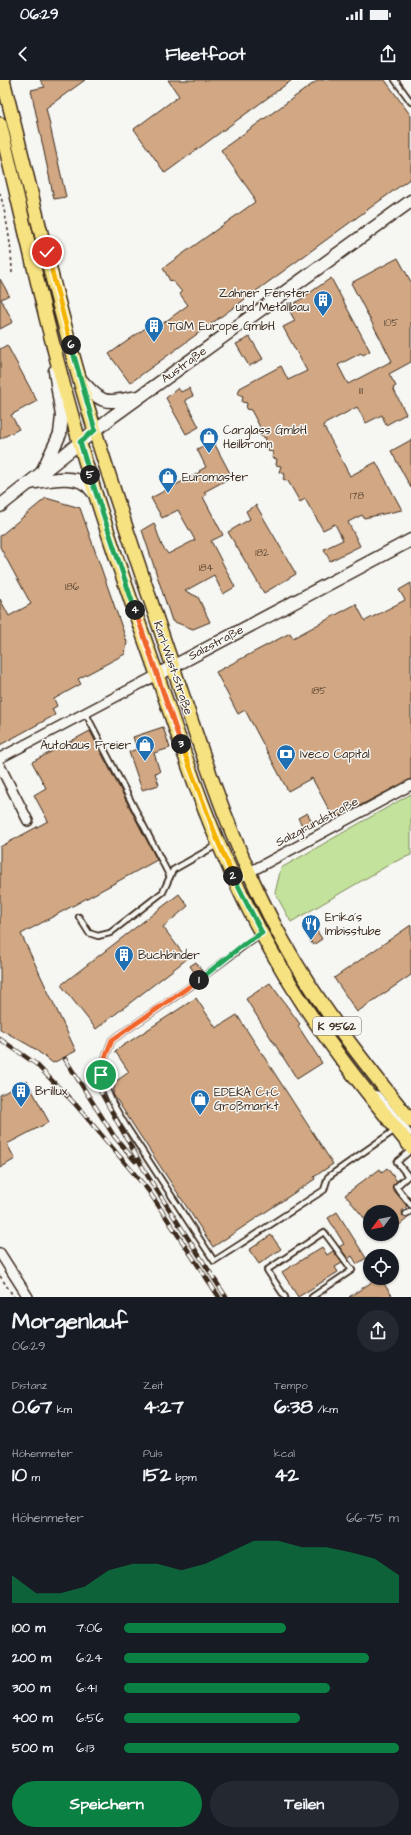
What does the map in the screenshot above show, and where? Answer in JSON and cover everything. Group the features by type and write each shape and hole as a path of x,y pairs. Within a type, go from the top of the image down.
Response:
{"main road":[{"name":"Karl-Wüst-Straße","path":"3,80 80,379 95,430 173,666 214,784 249,872 282,939 342,1033 411,1121"},
{"name":"Karl-Wüst-Straße","path":"0,124 48,320 80,442 96,496 157,674 219,844 235,880 262,933 310,1016 411,1148"},
{"name":"Austraße","path":"0,506 95,430 411,201"},
{"path":"41,474 57,441 62,416 48,320"},
{"path":"80,379 97,398 110,402 141,396"},
{"path":"29,483 60,479 77,480 84,483 96,496"},
{"name":"Salzstraße","path":"157,674 411,540"}],"street":[{"name":"Salzstraße","path":"0,758 157,674"},
{"path":"0,766 28,821"},
{"name":"Salzgrundstraße","path":"235,880 411,785"},
{"path":"0,1253 28,1297"}],"lane":[{"path":"395,80 411,102"},
{"path":"85,712 170,877"},
{"path":"79,917 89,933 98,936 110,933 163,892 173,870 219,844"},
{"path":"262,933 248,941 188,988 112,1040 106,1055 101,1075 113,1104 126,1126 214,1261 324,1190 328,1177 396,1129"},
{"path":"370,1095 374,1093 378,1094 411,1134"},
{"path":"411,1148 397,1162 408,1176 396,1187 411,1205"},
{"path":"406,1214 411,1211"},
{"path":"285,1297 267,1270 324,1232 352,1270 312,1297"}],"path":[{"path":"0,193 6,214 11,248 12,276"},
{"path":"0,1276 14,1297"}],"green space":[{"path":"411,794 411,855 392,863 291,922 275,893 281,868"}],"building":[{"path":"40,80 85,80 46,108 66,197 54,199 31,90 45,87"},
{"path":"168,80 292,80 165,173 134,129 179,96"},
{"path":"318,80 385,80 411,116 411,178 130,383 109,354 154,322 158,327 188,305 180,294 182,292 172,280 170,281 163,268 255,202 253,199 254,197 221,150"},
{"path":"398,258 411,282 411,362 389,374 396,386 393,388 406,414 386,425 382,415 366,423 357,407 323,425 350,476 376,462 402,510 364,518 362,515 348,522 360,546 330,561 324,549 343,540 335,524 323,530 305,499 300,502 288,481 283,479 285,474 279,472 281,466 276,465 277,459 272,458 273,452 268,451 270,445 264,443 266,438 260,436 262,431 251,410 246,409 247,403 242,402 243,396 238,394 240,388 281,366 288,380 307,371 283,327 295,321 288,308 331,278 370,351 363,355 361,353 338,365 348,384 392,361 351,283"},
{"path":"0,279 9,295 1,299 13,322 0,329"},
{"path":"250,337 263,359 249,366 236,344"},
{"path":"7,345 37,401 11,415 19,429 0,439 0,349"},
{"path":"178,388 181,392 189,388 193,396 185,400 199,427 186,434 166,398"},
{"path":"411,440 411,488 391,451"},
{"path":"213,441 232,477 204,492 206,495 203,497 223,535 211,541 235,587 223,594 214,575 185,591 198,597 210,622 193,629 172,621 142,530 154,523 162,546 168,554 195,540 178,510 162,518 151,498 200,472 199,471 206,467 197,449"},
{"path":"46,498 80,508 127,642 125,654 78,679 81,684 54,699 57,706 52,709 55,715 0,745 0,599 9,616 31,604 0,547 0,536"},
{"path":"256,505 296,574 264,593 228,532 250,519 246,511"},
{"path":"411,583 411,779 334,819 312,778 288,791 245,710 238,714 216,672 290,633 293,638 356,604 365,621 405,600 399,590"},
{"name":"Autohaus Freier","path":"163,727 170,748 154,753 160,772 155,773 159,785 142,790 129,752 137,749 133,737"},
{"path":"90,731 157,860 21,934 76,1051 53,1063 32,1047 0,1029 0,847 48,821 34,795 46,788 32,762"},
{"path":"307,813 313,823 304,829 298,818"},
{"name":"Buchbinder","path":"179,894 188,906 163,927 187,959 96,1029 61,985"},
{"path":"312,923 322,939 313,945 303,929"},
{"path":"411,925 411,975 357,1012 334,978"},
{"path":"196,962 202,971 196,975 190,966"},
{"path":"270,983 300,1024 298,1026 322,1063 297,1079 246,999"},
{"name":"EDEKA C+C Großmarkt","path":"196,998 216,1028 237,1015 333,1164 314,1177 315,1179 213,1247 113,1094 115,1082 129,1072 115,1051"},
{"name":"Brillux","path":"27,1081 49,1122 7,1144 15,1159 0,1168 0,1095"},
{"path":"387,1168 397,1181 393,1185 393,1189 407,1206 402,1211 403,1216 408,1218 399,1225 399,1205 363,1205 363,1217 345,1195 380,1169 382,1172"},
{"path":"337,1212 363,1253 363,1260 357,1264 352,1256 348,1259 339,1247 344,1244 328,1218"},
{"path":"271,1235 281,1249 259,1264 249,1250"},
{"path":"322,1247 327,1255 333,1251 342,1263 335,1267 338,1272 298,1297 282,1272"},
{"path":"367,1285 385,1285 393,1297 349,1297"}],"railway":[{"path":"0,1039 36,1064 76,1105 148,1190 219,1297"},
{"path":"65,1059 114,1136 135,1161"},
{"path":"89,1071 147,1175 226,1297"}],"place":[{"name":"Zahner Fenster und Metallbau","path":"323,317"},
{"name":"TQM Europe GmbH","path":"154,343"},
{"name":"Carglass GmbH Heilbronn","path":"209,454"},
{"name":"Euromaster","path":"168,494"},
{"name":"Autohaus Freier","path":"145,762"},
{"name":"Iveco Capital","path":"286,771"},
{"name":"Erika´s Imbisstube","path":"311,941"},
{"name":"Buchbinder","path":"124,972"},
{"name":"Brillux","path":"21,1108"},
{"name":"EDEKA C+C Großmarkt","path":"200,1116"}],"route":[{"path":"47,252 80,379 95,430 80,442 96,496 199,795 223,855 262,933 248,941 188,988 112,1040 106,1055 101,1075"}]}
